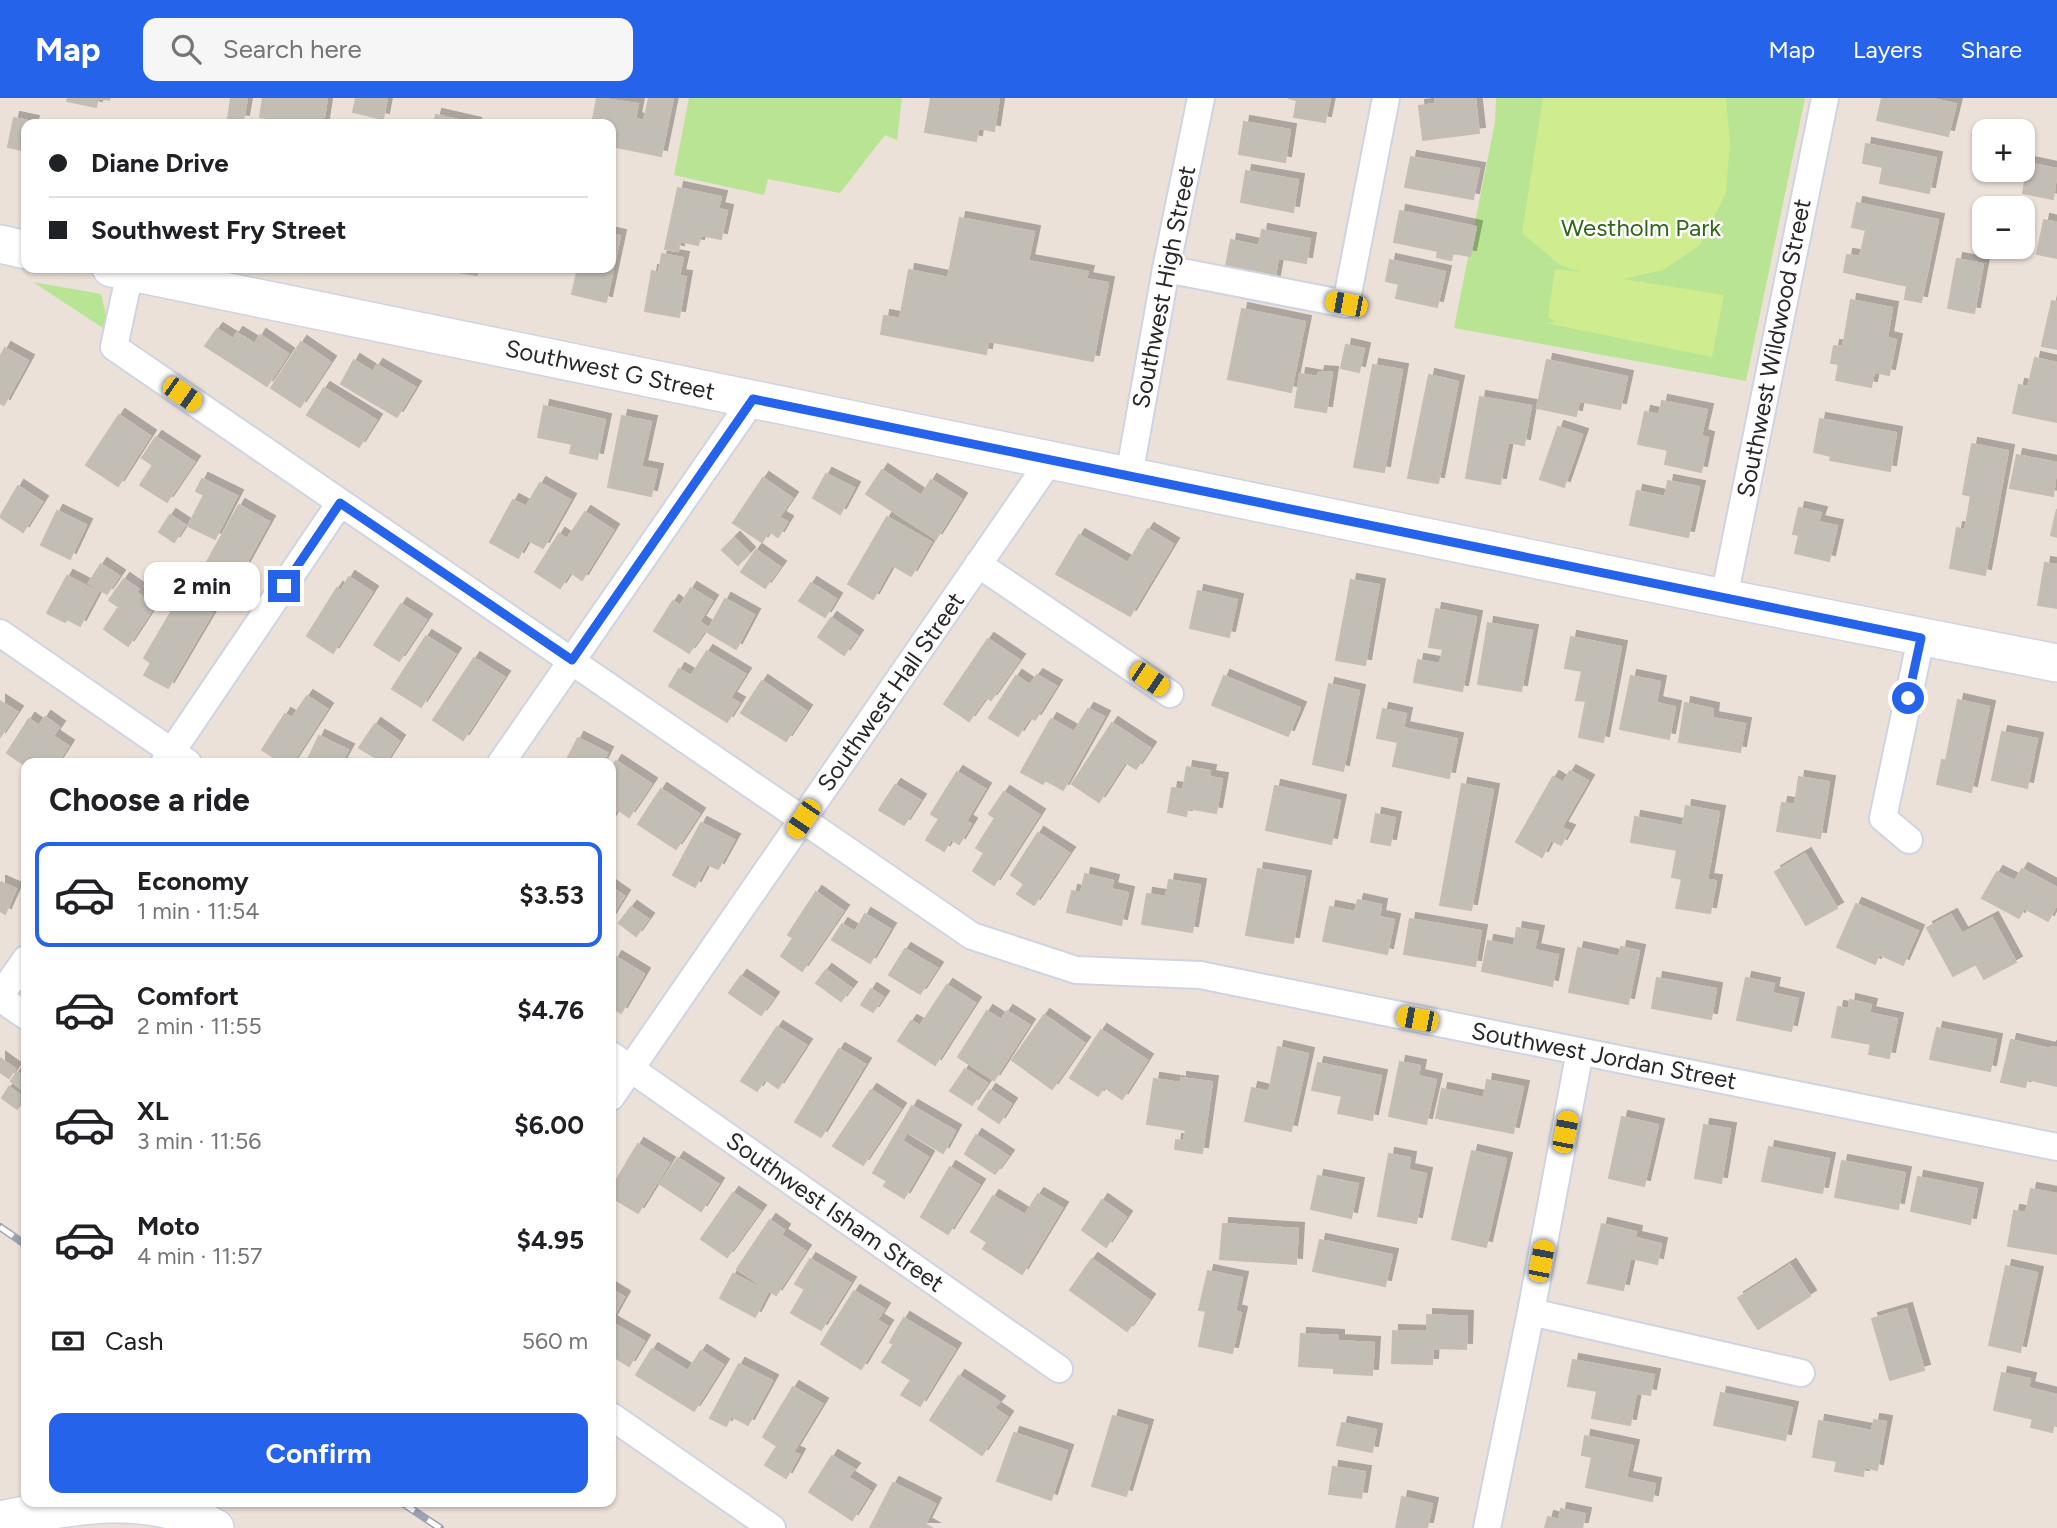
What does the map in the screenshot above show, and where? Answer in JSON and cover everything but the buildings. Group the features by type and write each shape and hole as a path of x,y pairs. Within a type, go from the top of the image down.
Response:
{"main road":[{"path":"0,244 21,249"},
{"name":"Southwest G Street","path":"136,273 1921,638 2057,663"},
{"path":"0,1520 69,1507"},
{"path":"142,1507 181,1513 215,1528"}],"street":[{"name":"Southwest High Street","path":"1129,476 1166,269 1201,98"},
{"path":"1166,269 1346,304 1386,98"},
{"name":"Southwest Wildwood Street","path":"1724,598 1825,98"},
{"name":"Southwest Jordan Street","path":"121,273 114,347 972,936 1076,970 1200,975 2057,1147"},
{"path":"503,758 753,399"},
{"name":"Southwest Hall Street","path":"620,1061 803,819 1051,459"},
{"path":"176,758 340,503"},
{"path":"978,564 1170,694"},
{"path":"0,633 174,758"},
{"path":"1909,840 1883,818 1921,638"},
{"path":"21,966 0,997 21,1012"},
{"path":"1487,1528 1580,1051"},
{"name":"Southwest Isham Street","path":"620,1061 1059,1369"},
{"path":"1531,1312 1801,1373"},
{"path":"616,1419 772,1528"}],"green space":[{"path":"689,98 902,98 897,140 885,135 840,193 768,179 764,195 674,175"},
{"name":"Westholm Park","path":"1496,98 1805,98 1746,381 1454,328 1495,122"},
{"path":"1543,98 1726,98 1730,142 1726,193 1700,245 1663,270 1623,279 1724,295 1712,357 1545,323 1556,322 1548,317 1555,269 1581,272 1560,265 1522,233"},
{"path":"33,282 101,294 110,332 109,332"}],"railway":[{"path":"0,1227 21,1242"},
{"path":"408,1507 440,1528"}],"route":[{"path":"284,586 340,503 572,660 753,399 1921,638 1908,698"}]}
